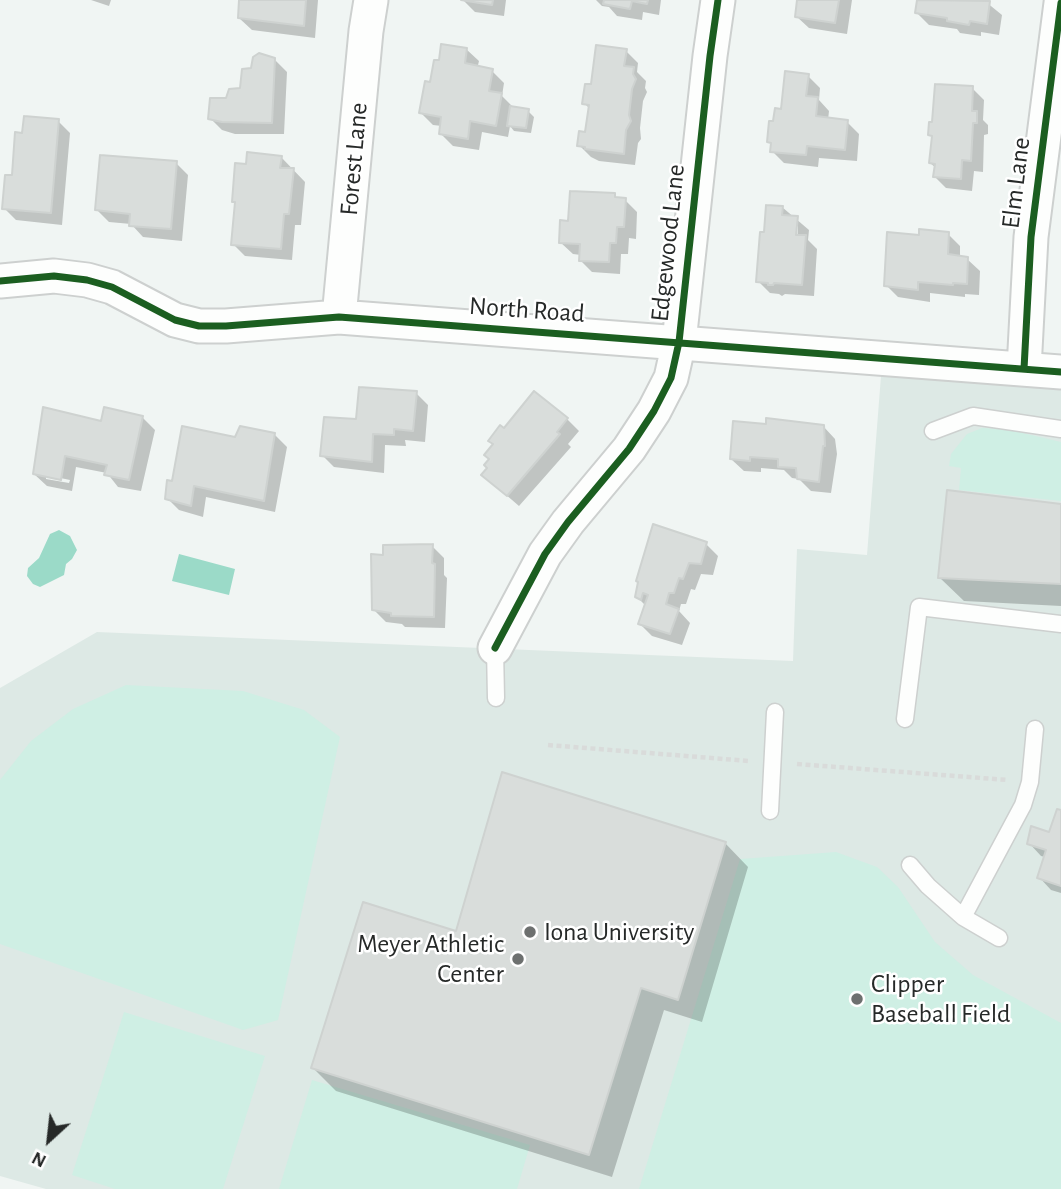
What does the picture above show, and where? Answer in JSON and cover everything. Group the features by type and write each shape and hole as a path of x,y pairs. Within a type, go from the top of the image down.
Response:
{"street":[{"name":"Forest Lane","path":"339,317 371,0"},
{"name":"Edgewood Lane","path":"495,648 545,554 629,449 654,411 671,378 679,342 718,0"},
{"name":"Elm Lane","path":"1024,369 1031,237 1061,3"},
{"name":"North Road","path":"0,281 54,276 87,280 112,287 175,320 199,326 339,317 1061,372"}],"lane":[{"path":"933,431 973,416 1061,429"},
{"path":"905,719 919,607 1061,624"},
{"path":"495,648 496,698"},
{"path":"770,811 775,712"},
{"path":"963,917 1023,804 1030,782 1035,729"},
{"path":"910,865 928,886 963,917 999,938"}],"path":[{"path":"548,745 1030,782"}],"shaded area":[{"name":"Iona University","path":"881,376 1061,389 1061,1189 46,1189 0,1176 0,688 97,632 793,661 797,549 867,555"},
{"path":"982,428 1006,429 1061,442 1061,501 959,490 961,468 949,466 951,454 967,434"},
{"path":"59,530 70,536 77,550 66,564 64,575 40,587 33,584 27,576 28,568 39,558 50,534"},
{"path":"179,554 235,569 229,595 172,581"},
{"path":"126,685 243,691 304,710 340,737 278,1020 243,1030 0,944 0,780 31,741 73,709"},
{"name":"Clipper Baseball Field","path":"836,852 877,867 898,887 935,942 973,975 1061,1023 1061,1189 639,1189 740,859"},
{"path":"124,1012 265,1056 223,1189 115,1189 72,1175"},
{"path":"312,1080 530,1145 517,1189 279,1189"}],"building":[{"path":"239,0 306,0 304,26 238,18"},
{"path":"461,0 493,0 492,5"},
{"path":"604,0 648,0 647,4 632,1 630,9 603,4"},
{"path":"797,0 839,0 835,23 795,17"},
{"path":"917,0 990,1 987,24 970,21 969,25 915,13"},
{"path":"441,44 467,48 465,63 493,69 489,91 502,93 496,126 470,121 468,139 439,134 441,117 419,113 425,81 430,82 434,60 439,60"},
{"path":"596,45 627,49 624,66 634,67 633,74 636,79 632,89 629,115 631,121 626,130 624,154 577,146 579,131 585,132 589,105 582,104 585,84 591,84"},
{"path":"259,53 275,58 272,123 222,122 208,119 210,98 226,98 229,89 240,88 242,69 251,68 253,57"},
{"path":"785,71 809,74 806,96 818,97 816,116 848,120 845,150 807,146 806,155 770,152 771,143 767,142 769,121 773,121 775,108 781,109"},
{"path":"935,84 973,86 972,111 977,111 977,123 973,123 971,161 962,160 961,179 933,177 935,164 929,163 932,136 928,135 929,122 932,122"},
{"path":"510,106 529,109 526,128 507,126"},
{"path":"24,116 59,119 51,213 2,209 5,175 12,175 15,132 22,133"},
{"path":"247,152 282,156 280,168 294,168 289,214 284,214 281,249 231,245 235,163 246,164"},
{"path":"100,155 177,161 171,229 129,226 130,214 95,210"},
{"path":"570,191 615,193 615,197 626,198 624,227 617,227 616,243 610,243 609,262 579,261 580,244 559,243 560,220 568,221"},
{"path":"766,205 783,206 782,215 798,216 796,235 806,235 802,285 768,285 756,282 760,232 764,232"},
{"path":"919,229 949,232 948,254 968,257 967,284 918,282 918,290 884,286 887,232 919,235"},
{"path":"359,387 417,391 413,431 394,429 394,435 373,434 372,462 320,456 324,417 356,419"},
{"path":"534,391 568,418 557,432 560,434 507,496 481,475 487,468 484,465 489,459 484,455 493,444 488,441 500,425 504,428"},
{"path":"43,407 101,421 104,407 143,416 129,480 104,475 107,465 65,456 61,480 33,474"},
{"path":"766,418 824,425 825,446 819,482 797,479 796,468 778,467 778,459 730,459 733,421 766,424"},
{"path":"182,426 235,437 240,426 275,433 264,501 194,486 191,506 165,499 167,480 172,481"},
{"path":"947,490 1061,504 1061,584 938,578"},
{"path":"653,524 707,542 701,564 689,563 683,579 679,578 674,593 669,593 666,604 679,609 670,634 638,624 648,595 643,593 641,600 635,597 636,581"},
{"path":"433,544 434,617 391,616 391,613 372,610 371,554 383,555 383,545"},
{"name":"Meyer Athletic Center","path":"502,772 726,842 678,1000 641,988 589,1155 311,1068 363,902 456,931"},
{"path":"1057,809 1061,810 1061,886 1037,878 1046,850 1027,844 1031,826 1049,832"}],"cycle path":[{"path":"495,648 545,554 629,449 654,411 671,378 679,342 718,0"},
{"path":"1024,369 1031,237 1061,3"},
{"path":"0,281 54,276 87,280 112,287 175,320 199,326 339,317 1061,372"}],"place":[{"name":"Iona University","path":"530,932"},
{"name":"Meyer Athletic Center","path":"518,959"},
{"name":"Clipper Baseball Field","path":"857,999"}]}
